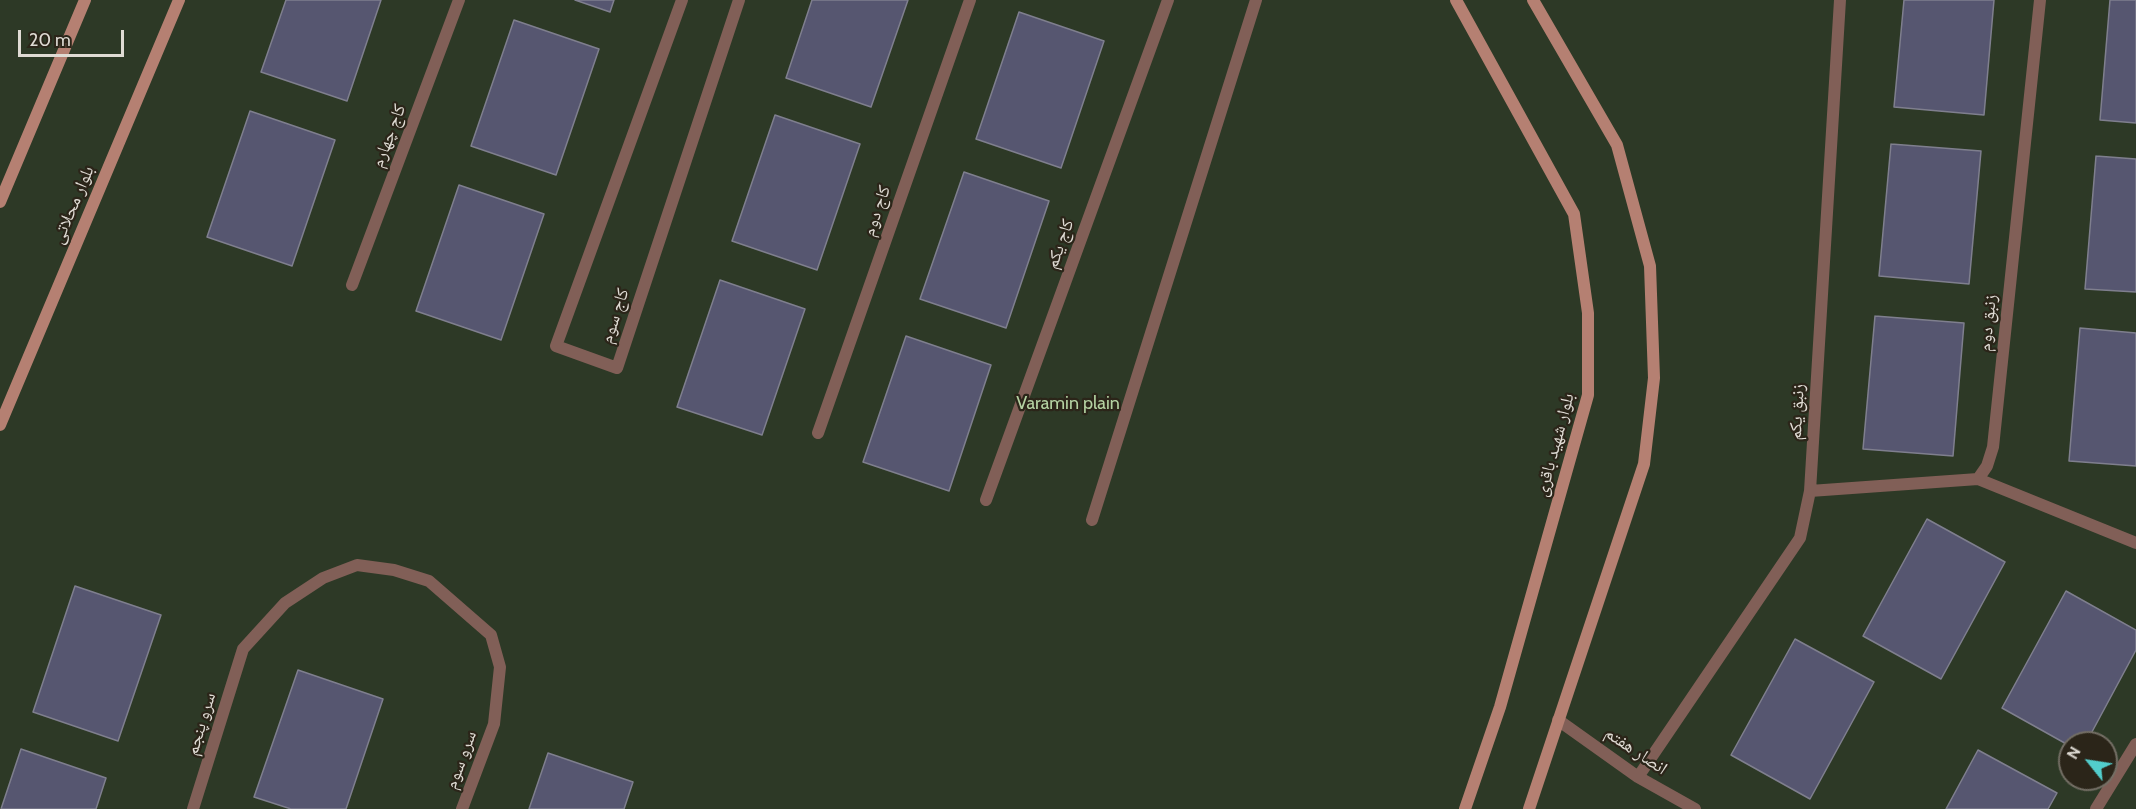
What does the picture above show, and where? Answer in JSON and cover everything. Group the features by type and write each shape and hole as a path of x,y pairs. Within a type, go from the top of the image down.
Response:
{"street":[{"path":"0,202 85,0"},
{"name":"بلوار محلاتی","path":"0,425 179,0"},
{"name":"کاج چهارم","path":"352,285 459,0"},
{"name":"کاج سوم","path":"682,0 556,346 617,368 739,0"},
{"name":"کاج دوم","path":"818,433 970,0"},
{"name":"کاج یکم","path":"986,500 1168,0"},
{"path":"1092,520 1256,0"},
{"name":"بلوار شهید باقری","path":"1456,0 1574,214 1588,324 1588,395 1500,707 1465,809"},
{"path":"1529,809 1644,464 1654,378 1650,266 1617,145 1533,0"},
{"name":"زنبق یکم","path":"1638,777 1800,538 1810,491 1840,0"},
{"name":"زنبق دوم","path":"1978,479 1987,466 1993,447 2040,0"},
{"path":"1810,491 1978,479 2136,543"},
{"name":"سرو سوم","path":"243,649 285,603 323,578 357,565 394,570 429,581 491,635 500,667 494,724 462,809"},
{"name":"سرو پنجم","path":"193,809 243,649"},
{"name":"انصار هفتم","path":"1558,720 1638,777 1695,809"},
{"path":"2096,809 2136,744"}],"green space":[{"name":"Varamin plain","path":"0,0 2136,0 2136,809 0,809"}],"building":[{"path":"286,0 381,0 347,101 261,72"},
{"path":"575,0 614,0 610,12"},
{"path":"812,0 908,0 871,107 786,78"},
{"path":"1904,0 1994,0 1984,115 1894,107"},
{"path":"2110,0 2136,0 2136,123 2100,120"},
{"path":"1019,12 1104,41 1061,168 976,139"},
{"path":"514,20 599,49 556,175 471,146"},
{"path":"250,111 335,140 292,266 207,237"},
{"path":"775,115 860,144 817,270 732,241"},
{"path":"1891,144 1981,151 1969,284 1879,276"},
{"path":"2096,156 2136,159 2136,292 2085,289"},
{"path":"964,172 1049,201 1006,328 920,299"},
{"path":"459,185 544,214 501,340 416,311"},
{"path":"720,280 805,309 762,435 677,407"},
{"path":"1875,316 1964,323 1953,456 1863,449"},
{"path":"2080,328 2136,333 2136,466 2069,461"},
{"path":"906,336 991,365 949,491 863,462"},
{"path":"1927,519 2005,562 1941,679 1863,636"},
{"path":"75,586 161,615 118,741 33,712"},
{"path":"2066,591 2136,630 2136,650 2092,731 2058,731 2058,739 2002,708"},
{"path":"1795,639 1874,682 1810,799 1731,755"},
{"path":"298,670 383,699 346,809 291,809 254,797"},
{"path":"21,749 106,778 96,809 1,809"},
{"path":"1978,750 2057,793 2048,809 1946,809"},
{"path":"548,753 633,782 624,809 529,809"}]}
